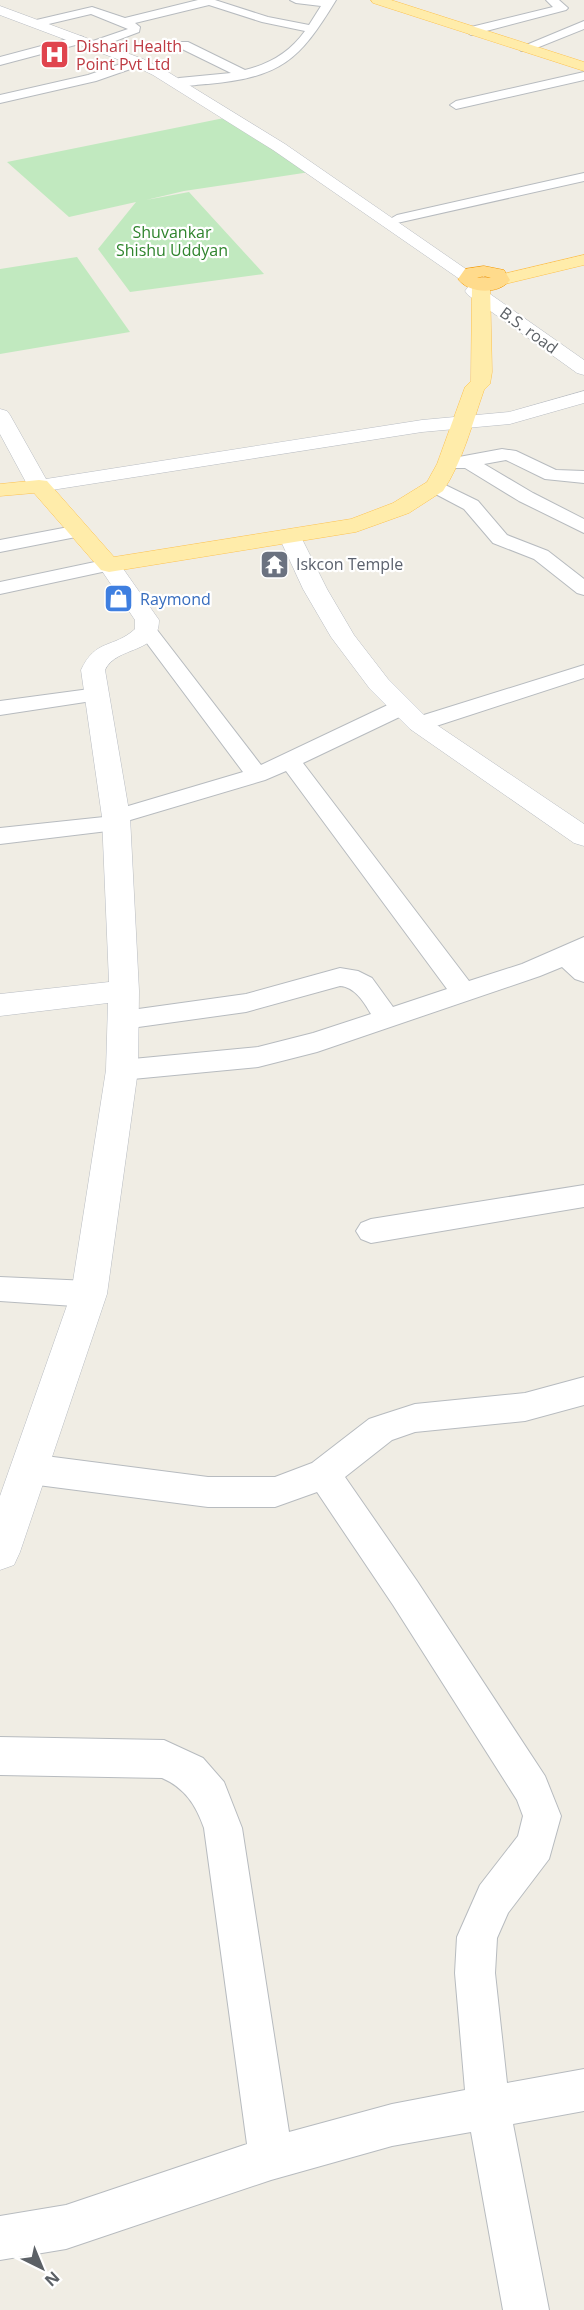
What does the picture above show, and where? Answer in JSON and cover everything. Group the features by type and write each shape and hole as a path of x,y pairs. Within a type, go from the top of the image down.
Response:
{"main road":[{"path":"378,0 584,67"},
{"path":"0,490 39,486 109,565 290,537 356,525 382,517 401,508 435,486 458,463 461,425 475,387 480,384 482,372 482,282 584,260"}],"street":[{"path":"173,81 243,75 266,68 288,57 312,29 329,2 296,0"},
{"path":"124,22 206,1 266,20 312,29"},
{"path":"62,2 81,12"},
{"path":"232,10 254,3"},
{"path":"471,31 557,4 584,17"},
{"path":"0,10 138,62 253,123 467,264 482,282"},
{"path":"36,23 96,10 134,27 135,30 94,45"},
{"path":"525,48 584,25"},
{"path":"0,61 79,39"},
{"path":"184,45 243,75"},
{"path":"0,99 92,78 138,62"},
{"path":"456,105 584,76"},
{"path":"173,81 279,147 482,282"},
{"path":"397,219 584,177"},
{"name":"B.S. road","path":"482,282 584,369"},
{"path":"0,415 39,486 510,418 584,397"},
{"path":"461,425 492,455"},
{"path":"458,463 492,455 510,455 552,476 584,477"},
{"path":"458,463 584,527"},
{"path":"435,486 471,505 500,539 541,555 584,589"},
{"path":"0,546 79,531"},
{"path":"290,537 315,589 343,637 379,684 410,715 584,837"},
{"path":"0,588 109,565 147,620 147,630 256,775"},
{"path":"0,1552 7,1515 30,1469 89,1294 122,1070 124,1006 116,820 93,670 98,657 109,650 135,642 147,630"},
{"path":"0,836 116,820 256,775 410,715 584,671"},
{"path":"0,708 97,694"},
{"path":"290,761 463,992"},
{"path":"122,1070 258,1057 317,1042 531,970 578,958"},
{"path":"0,1005 124,1006 246,1003 340,976 351,976 361,981 387,1019"},
{"path":"371,1231 584,1196"},
{"path":"0,1290 89,1294"},
{"path":"30,1469 208,1492 275,1492 324,1474 381,1429 415,1418 525,1407 584,1391"},
{"path":"324,1474 532,1789 542,1816 535,1845 494,1899 477,1937 474,1973 488,2106 526,2310"},
{"path":"0,1756 164,1759 190,1771 211,1795 222,1828 271,2157"},
{"path":"0,2238 66,2227 154,2199 271,2157 392,2125 584,2090"}],"green space":[{"name":"Shuvankar Shishu Uddyan","path":"234,116 310,172 184,191 146,200 189,192 264,274 130,292 98,249 136,202 69,217 7,162"},
{"path":"77,257 130,332 0,354 0,269"}],"place":[{"name":"Dishari Health Point Pvt Ltd","path":"55,55"},
{"name":"Iskcon Temple","path":"275,564"},
{"name":"Raymond","path":"119,599"}]}
